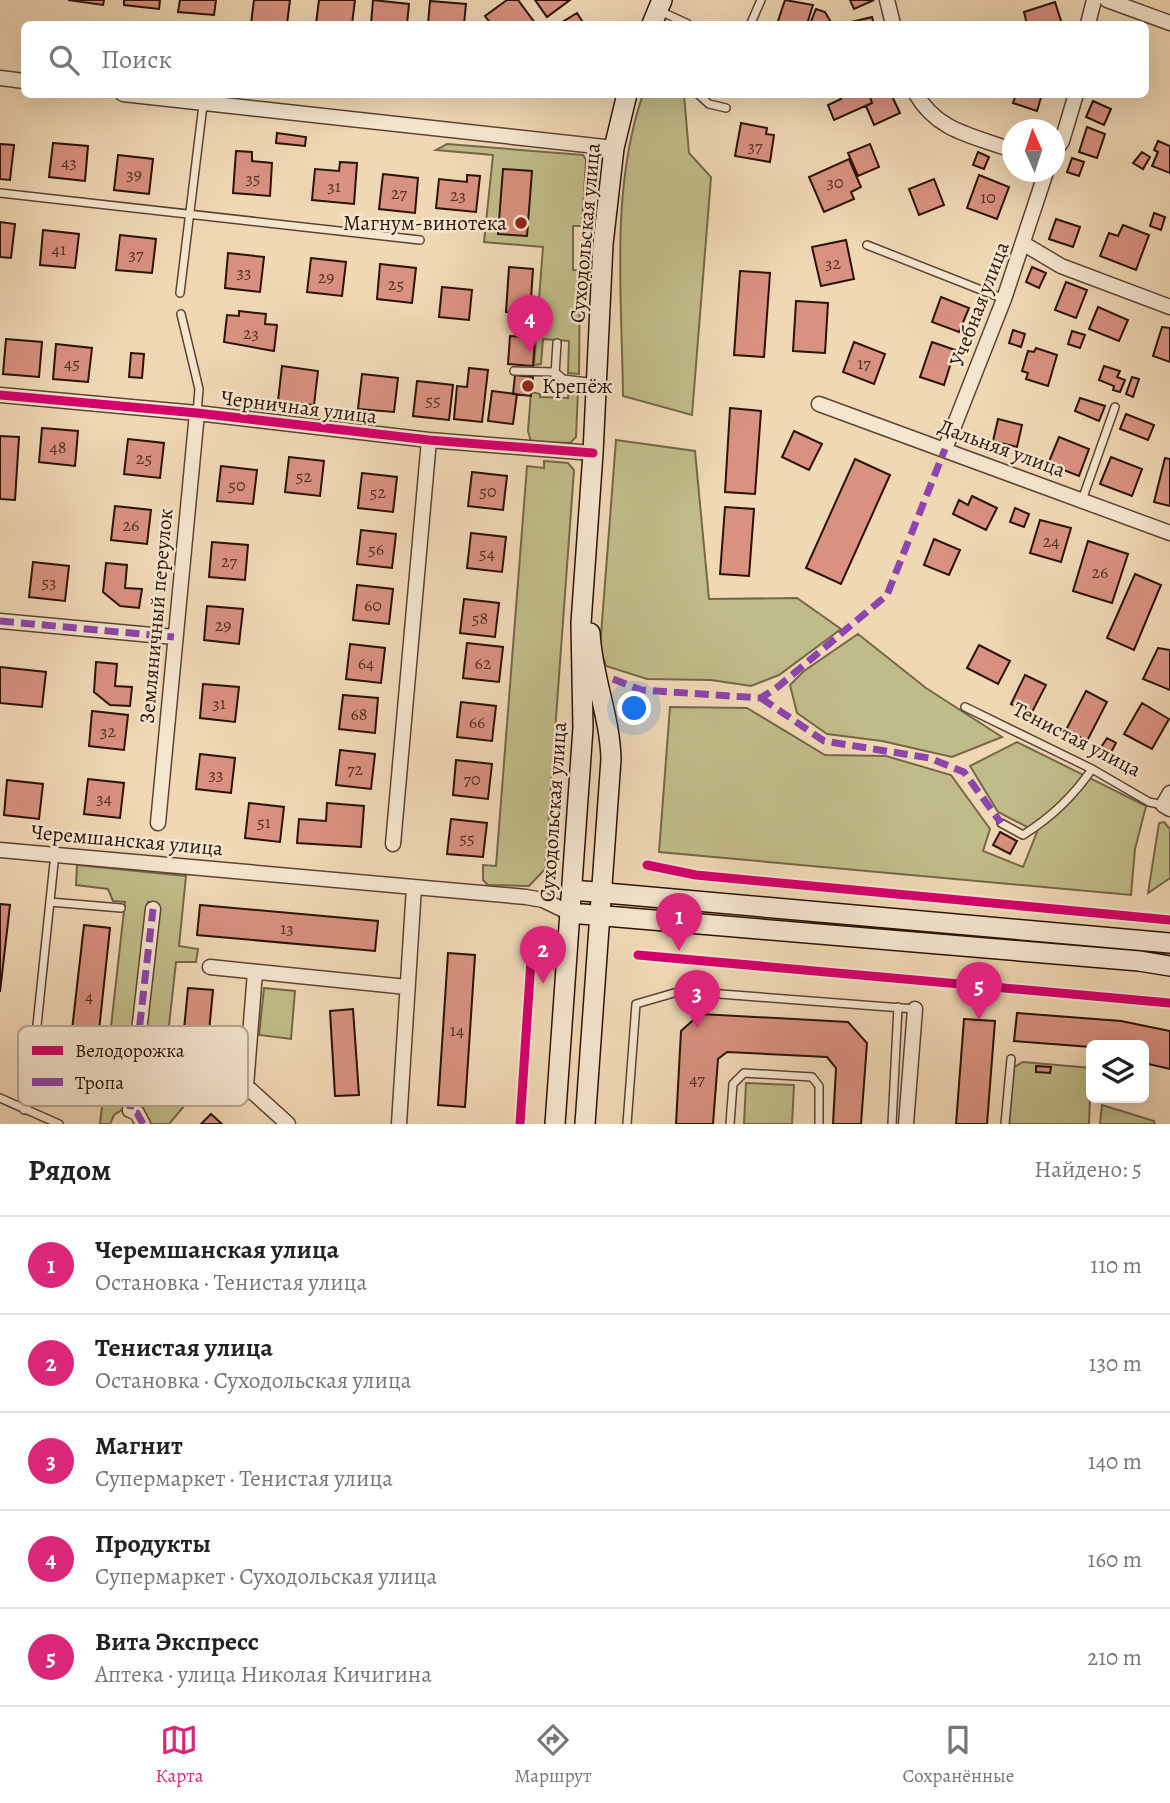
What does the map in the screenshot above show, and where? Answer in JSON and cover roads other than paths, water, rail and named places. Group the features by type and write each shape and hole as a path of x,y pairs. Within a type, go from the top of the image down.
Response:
{"main road":[{"name":"Суходольская улица","path":"555,1124 583,728 579,660 586,587 603,244 614,148 626,98"},
{"name":"Суходольская улица","path":"585,1124 610,740 593,662 586,587"},
{"path":"572,890 1170,943"},
{"path":"570,913 1139,961 1170,966"}],"street":[{"path":"887,0 892,21"},
{"path":"1089,21 1094,0"},
{"path":"1108,0 1170,23"},
{"path":"0,78 21,81"},
{"path":"152,98 614,148"},
{"path":"918,98 927,113 943,125 1002,146"},
{"path":"1065,131 1075,98"},
{"name":"Учебная улица","path":"945,449 1004,299 1043,182"},
{"path":"1024,244 1061,266 1170,307"},
{"name":"Черничная улица","path":"0,395 197,413 429,440 593,453"},
{"name":"Дальняя улица","path":"819,404 1170,533"},
{"name":"Земляничный переулок","path":"158,823 197,413"},
{"path":"393,844 429,440"},
{"path":"0,621 174,637"},
{"name":"Черемшанская улица","path":"0,850 55,858 543,900 570,913"},
{"path":"399,1124 414,887"},
{"name":"Черемшанская улица","path":"543,900 572,890"},
{"path":"139,1026 152,909"},
{"path":"210,967 407,987"},
{"path":"248,1061 255,972"},
{"path":"906,1124 915,1009"},
{"path":"248,1088 288,1124"},
{"path":"130,1106 130,1110 137,1113 143,1124"}],"lane":[{"path":"752,21 761,0"},
{"path":"658,11 681,21"},
{"path":"702,98 709,104 726,108"},
{"path":"180,293 203,105"},
{"path":"0,193 420,240"},
{"path":"867,245 1004,299"},
{"path":"181,314 199,389 197,413"},
{"path":"554,390 557,343"},
{"path":"514,371 555,372 563,379 597,384"},
{"path":"1082,500 1115,407"},
{"name":"Тенистая улица","path":"965,706 1092,769 1149,802 1168,802"},
{"path":"1001,823 1023,835 1049,819 1078,790 1092,769"},
{"path":"37,1026 55,858"},
{"path":"50,902 121,908"},
{"path":"627,1124 636,1004 681,990 915,1009"},
{"path":"892,1124 898,1007"},
{"path":"1006,1124 1010,1059"},
{"path":"730,1124 733,1084 744,1073 812,1077 819,1086 819,1124"},
{"path":"0,1098 46,1123 59,1124"},
{"path":"24,1110 25,1106"}],"place":[{"name":"Магнум-винотека","path":"521,223"},
{"name":"Продукты","path":"530,353"},
{"name":"Крепёж","path":"528,386"},
{"name":"Черемшанская улица","path":"679,951"},
{"name":"Тенистая улица","path":"543,984"},
{"name":"Вита Экспресс","path":"979,1020"},
{"name":"Магнит","path":"697,1028"}]}
